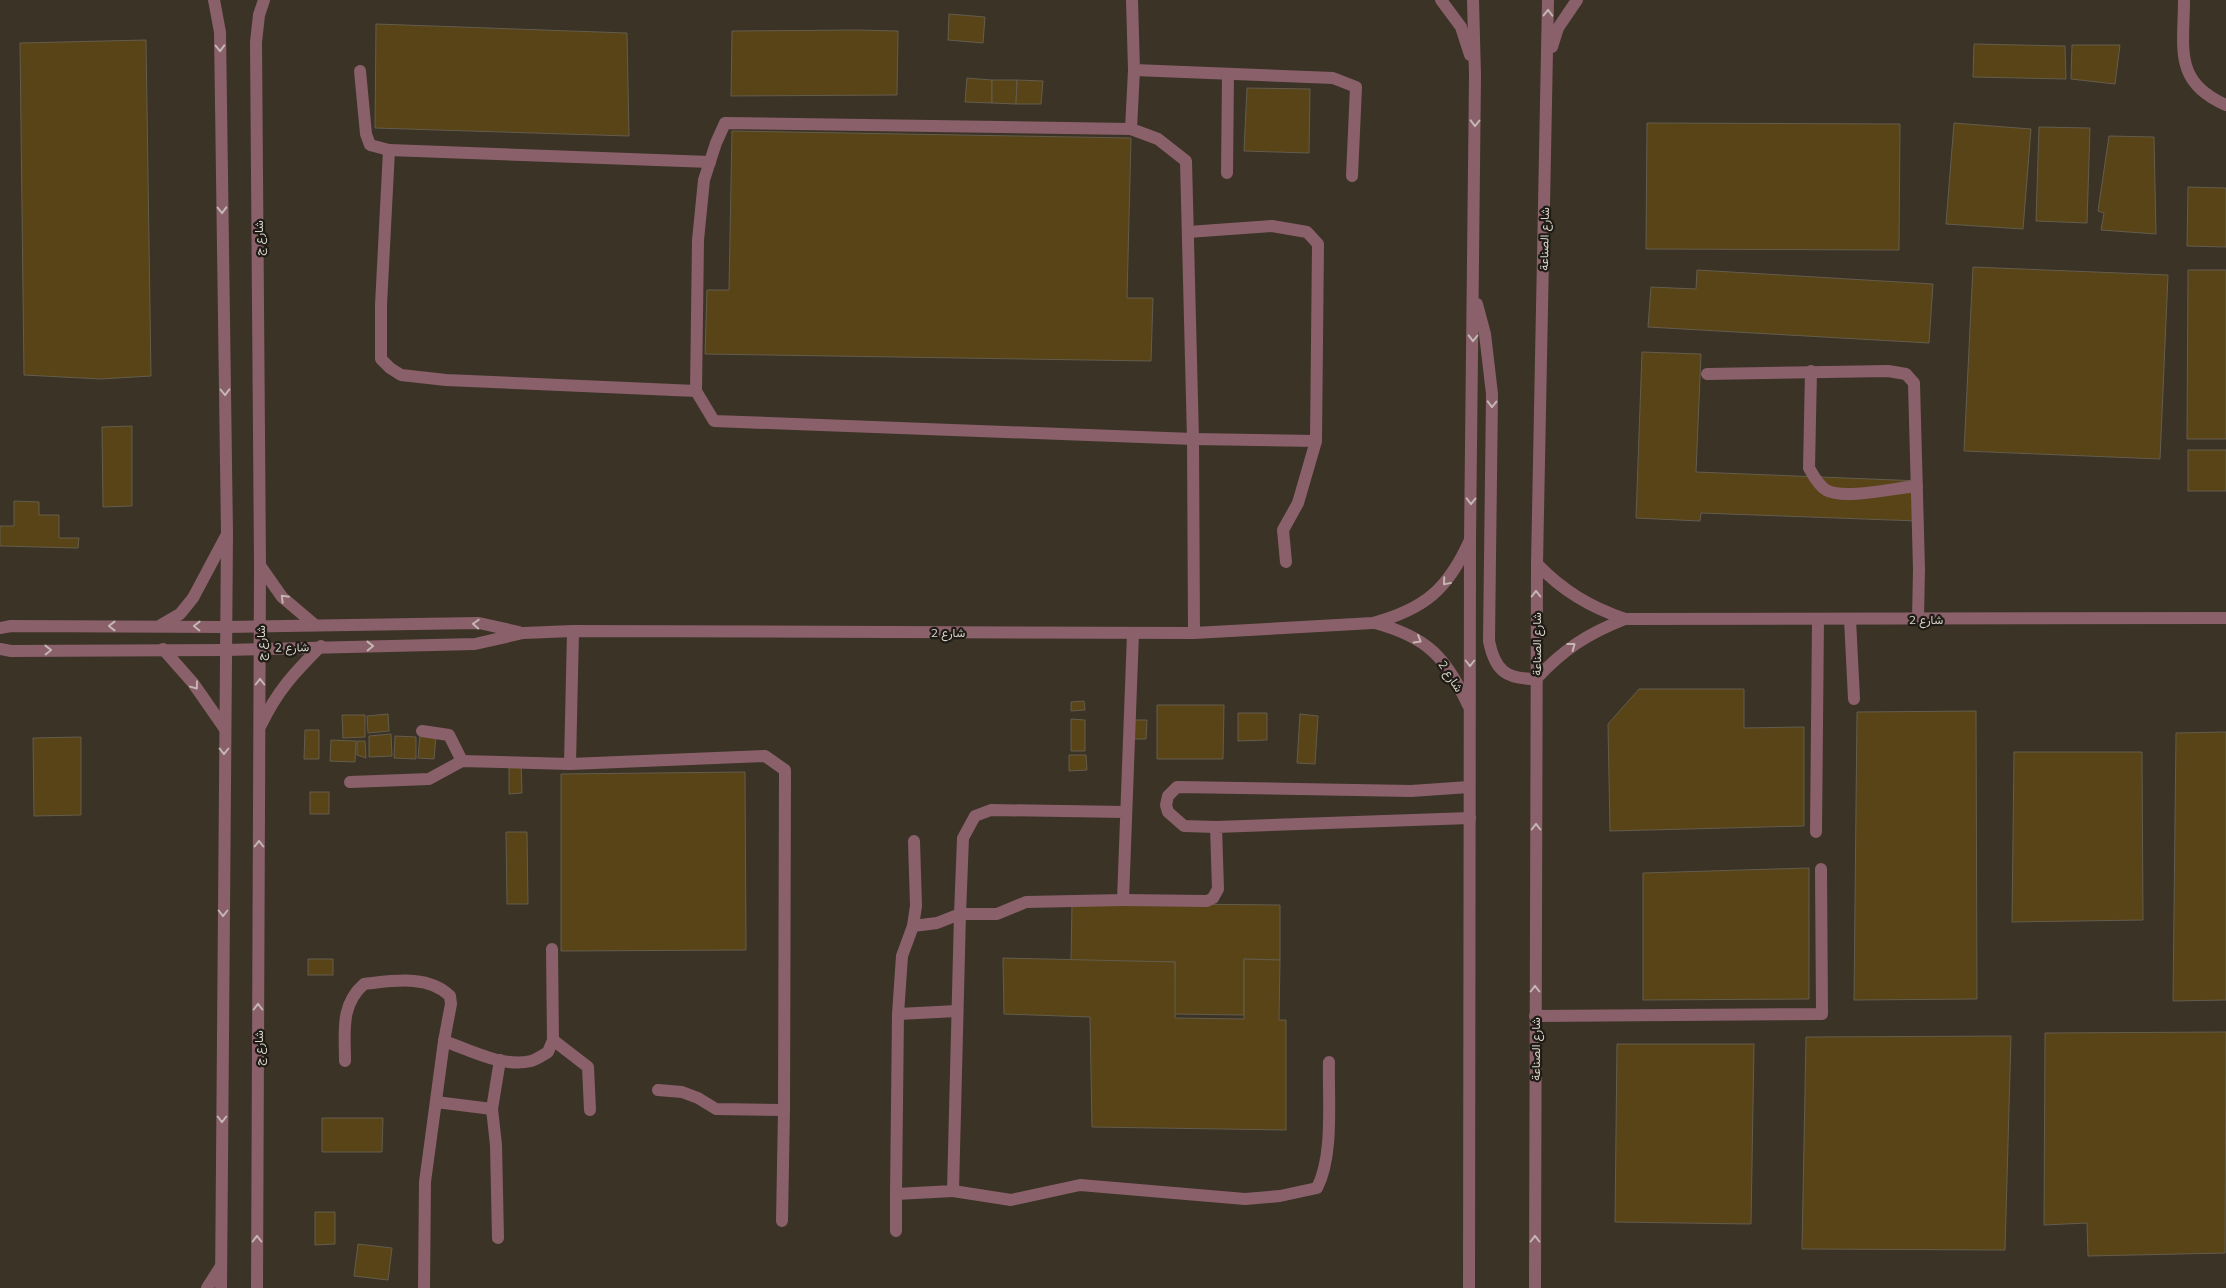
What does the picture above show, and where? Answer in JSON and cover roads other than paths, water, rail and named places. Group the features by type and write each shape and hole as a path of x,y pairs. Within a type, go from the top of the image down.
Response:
{"street":[{"path":"214,0 220,32 227,534 221,1288"},
{"name":"شارع ج","path":"257,1288 260,566 256,42 259,15 264,0"},
{"path":"1131,128 1134,70 1132,0"},
{"path":"1441,0 1461,27 1475,75"},
{"path":"1469,1288 1470,540 1475,75 1473,0"},
{"name":"شارع الصناعة","path":"1535,1288 1537,564 1548,0"},
{"path":"1548,62 1558,28 1577,0"},
{"path":"2184,0 2184,62 2189,76 2201,90 2226,105"},
{"path":"1134,70 1333,78 1356,87 1352,176"},
{"path":"360,71 366,134 370,145 389,150 710,162"},
{"path":"1227,173 1228,74"},
{"path":"1194,632 1193,439 1186,161 1158,139 1131,128 725,123 704,180 698,240 696,391 714,421 1193,439 1316,441"},
{"path":"389,150 381,359 390,368 401,375 446,380 696,391"},
{"path":"1188,232 1272,226 1307,232 1318,244 1316,441 1298,502 1283,530 1286,562"},
{"path":"1473,287 1485,334 1492,394 1489,641 1492,658 1500,669 1510,676 1522,679 1536,679"},
{"path":"1811,371 1809,468 1826,490 1845,494 1917,486"},
{"path":"1707,374 1811,371 1888,371 1906,374 1914,384 1919,569 1918,619"},
{"path":"161,625 180,614 193,598 227,534"},
{"name":"شارع 2","path":"0,628 11,626 161,625 225,627 315,624 479,624 524,632 1133,633 1194,632 1373,622 1407,612 1423,603 1443,586 1459,565 1470,540"},
{"name":"شارع 2","path":"1537,564 1555,583 1577,598 1600,610 1625,619 2226,618"},
{"path":"260,566 282,597 315,624"},
{"name":"شارع 2","path":"1536,679 1554,659 1576,642 1600,629 1625,619"},
{"path":"1816,832 1818,619"},
{"path":"1850,619 1854,699"},
{"name":"شارع 2","path":"1373,622 1401,630 1426,644 1446,664 1470,709"},
{"path":"570,764 574,631"},
{"name":"شارع 2","path":"0,649 11,651 225,650 322,646 475,644 524,632"},
{"path":"1123,900 1133,633"},
{"path":"259,729 271,704 284,685 322,646"},
{"path":"164,649 193,683 225,730"},
{"path":"422,730 449,735 462,761"},
{"path":"350,782 429,779 462,761 570,764 765,756 785,770 782,1220"},
{"path":"1469,787 1411,791 1177,787 1168,796 1166,805 1168,812 1184,826 1216,827 1470,818"},
{"path":"953,1191 963,838 975,816 991,810 1126,812"},
{"path":"913,926 937,923 960,914 997,914 1026,902 1207,901 1213,898 1218,890 1216,827"},
{"path":"896,1231 898,1014 902,956 913,926 916,906 914,841"},
{"path":"1535,1016 1822,1014 1822,869"},
{"path":"444,1041 500,1060 516,1063 532,1060 548,1052 553,1040 552,949"},
{"path":"345,1061 345,1012 351,999 364,984 420,981 433,984 445,990 450,996 451,1004 444,1041 425,1182 424,1288"},
{"path":"898,1014 957,1011"},
{"path":"553,1040 588,1067 590,1110"},
{"path":"498,1238 496,1145 492,1109 500,1060"},
{"path":"896,1194 953,1191 1011,1200 1080,1185 1245,1199 1280,1196 1317,1188 1323,1176 1327,1159 1329,1062"},
{"path":"658,1090 682,1092 698,1098 716,1109 784,1110"},
{"path":"436,1102 492,1109"},
{"path":"207,1288 221,1266"},
{"path":"257,1274 263,1288"}]}
